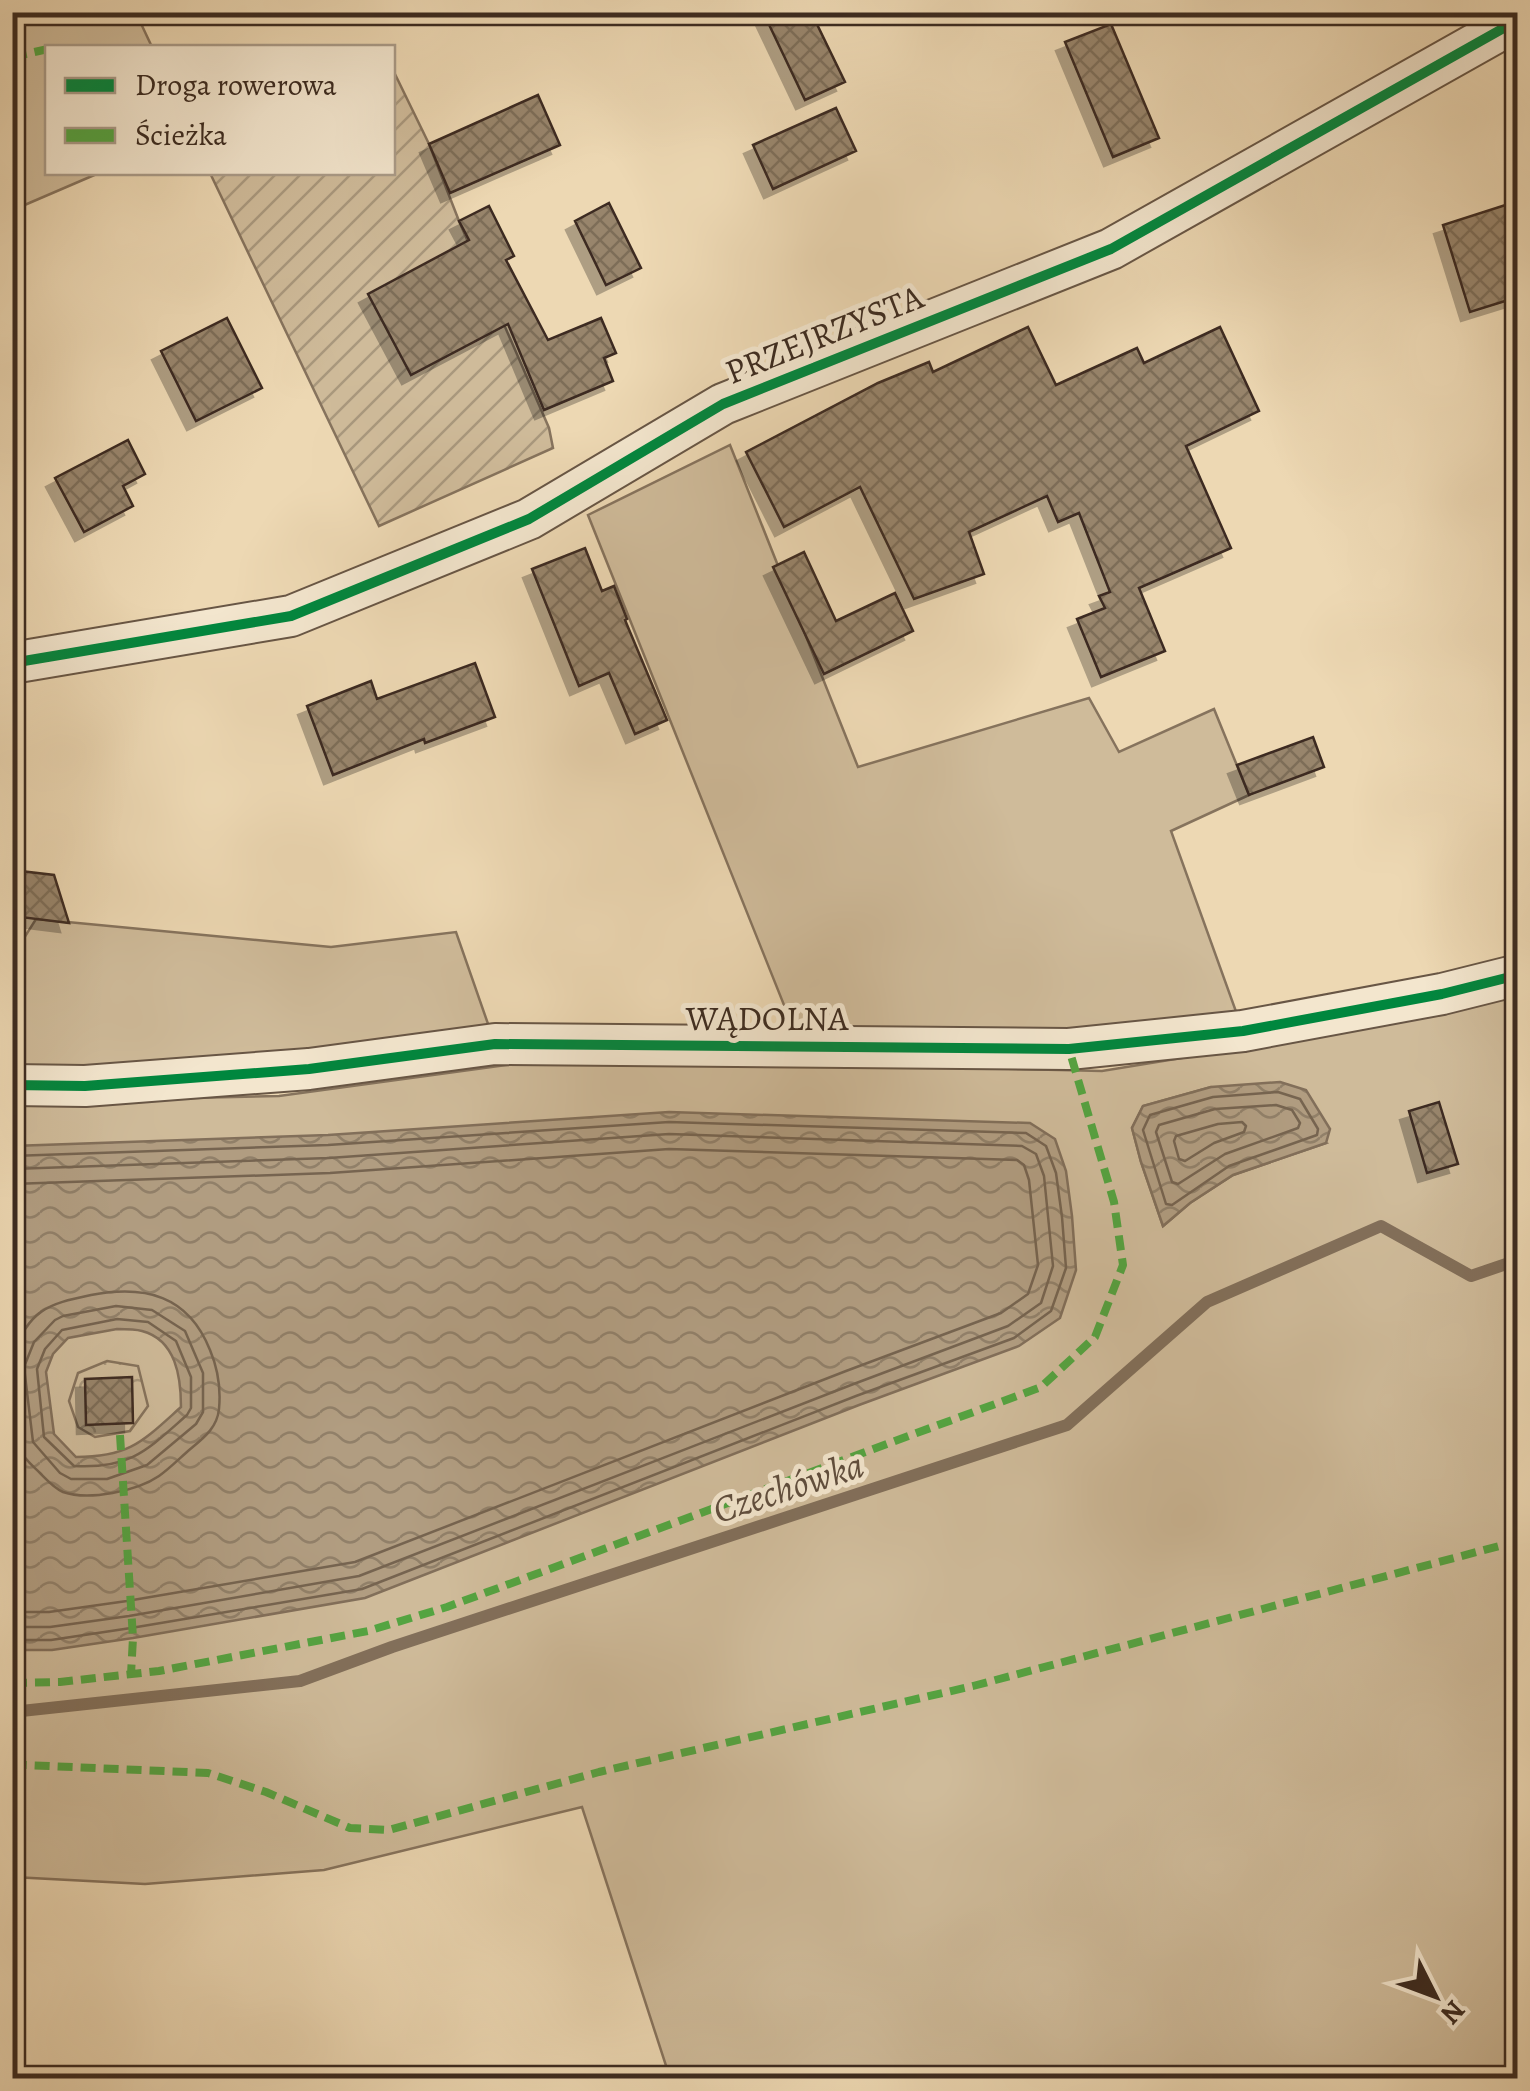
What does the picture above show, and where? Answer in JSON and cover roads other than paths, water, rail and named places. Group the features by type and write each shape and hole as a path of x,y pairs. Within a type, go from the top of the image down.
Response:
{"street":[{"name":"PRZEJRZYSTA","path":"12,662 291,616 529,519 723,404 1111,248 1518,20"},
{"name":"WĄDOLNA","path":"12,1085 85,1086 309,1069 496,1044 1069,1048 1242,1031 1442,994 1518,975"}],"water":[{"path":"1280,1082 1306,1090 1330,1129 1326,1143 1233,1175 1163,1226 1132,1128 1143,1106 1211,1087"},
{"path":"669,1112 1030,1123 1055,1139 1066,1171 1076,1270 1060,1318 1019,1346 365,1598 52,1650 13,1650 13,1146 328,1135","holes":["120,1329 139,1330 162,1342 178,1372 181,1407 134,1445 110,1454 76,1457 54,1434 46,1372 53,1354 68,1338"]}],"waterway":[{"name":"Czechówka","path":"12,1712 300,1681 392,1647 1067,1425 1207,1302 1381,1226 1471,1276 1518,1260"}]}
